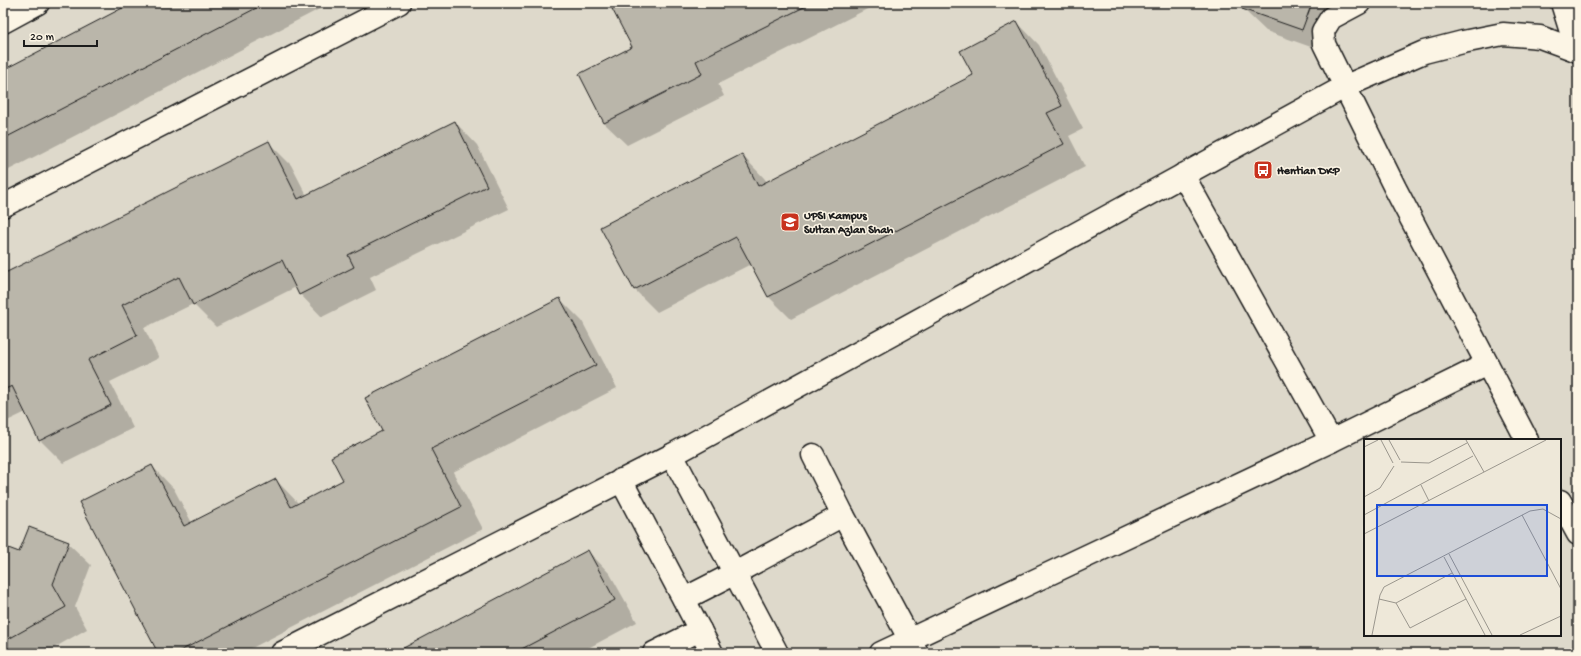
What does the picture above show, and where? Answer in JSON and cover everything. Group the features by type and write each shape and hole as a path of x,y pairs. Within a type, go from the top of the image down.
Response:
{"street":[{"path":"3,22 38,3"},
{"path":"3,206 400,3"},
{"path":"1359,3 1331,18 1323,31 1324,44 1395,188 1526,439"},
{"path":"1562,3 1578,51"},
{"path":"282,653 672,455 1346,86 1424,52 1503,34 1540,37 1578,51"},
{"path":"1183,176 1331,441"},
{"path":"881,653 913,646 1487,364"},
{"path":"672,455 777,653"},
{"path":"813,455 843,515 913,646"},
{"path":"621,480 712,653"},
{"path":"1561,503 1578,534"},
{"path":"684,599 843,515"},
{"path":"654,653 700,630"}],"shaded area":[{"name":"UPSI Kampus Sultan Azlan Shah","path":"3,3 1578,3 1578,653 3,653"}],"building":[{"path":"132,3 266,3 3,139 3,70"},
{"path":"609,3 812,3 696,61 702,74 604,123 579,74 632,47"},
{"path":"1244,3 1312,3 1302,30 1242,9"},
{"path":"1017,21 1062,106 1047,113 1064,144 768,297 736,237 634,290 600,227 742,154 758,186 973,75 960,51"},
{"path":"455,121 487,186 348,255 354,267 299,295 282,260 193,305 179,277 122,305 137,335 88,360 111,405 39,441 12,386 3,390 3,274 269,141 298,199"},
{"path":"560,298 596,365 431,449 461,507 176,653 158,653 79,502 152,465 184,526 276,479 291,507 343,480 331,457 382,431 365,398"},
{"path":"29,527 69,542 53,584 66,607 3,642 3,546 19,552"},
{"path":"588,550 615,600 514,653 394,653"}],"place":[{"name":"Hentian DKP","path":"1263,170"},
{"name":"UPSI Kampus Sultan Azlan Shah","path":"790,222"}]}
